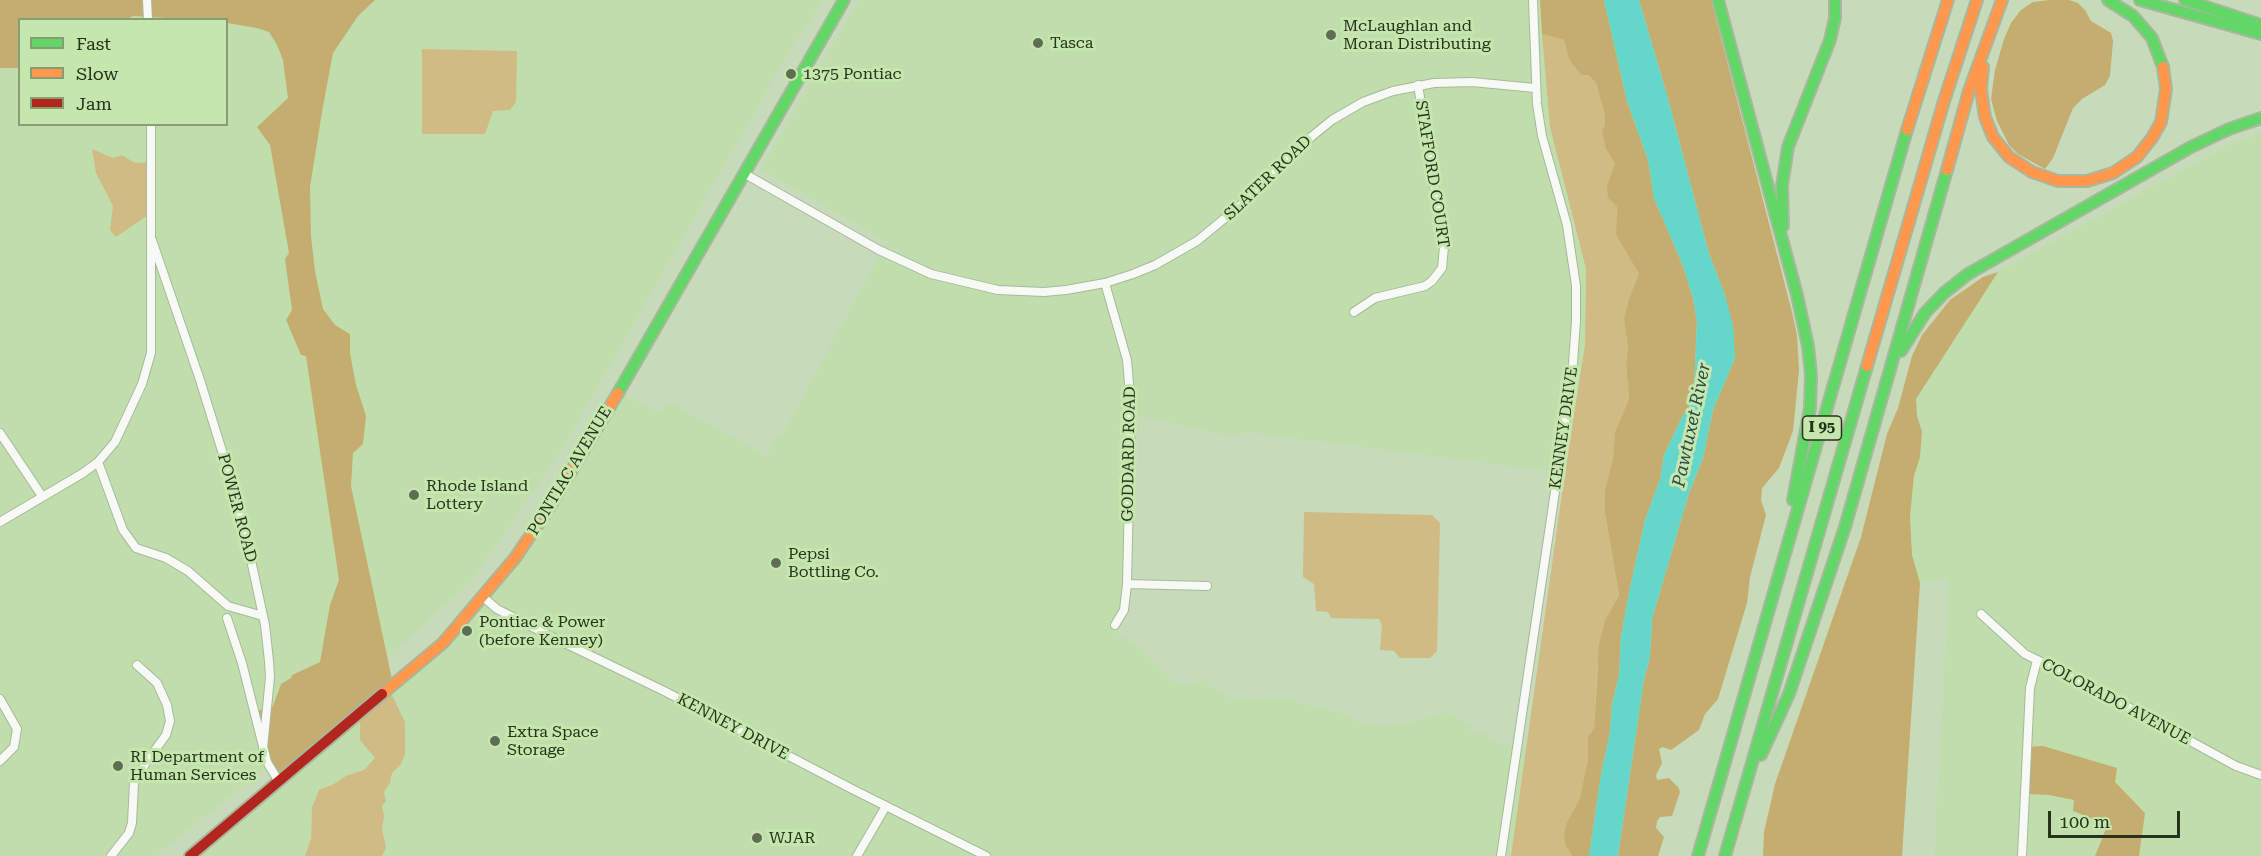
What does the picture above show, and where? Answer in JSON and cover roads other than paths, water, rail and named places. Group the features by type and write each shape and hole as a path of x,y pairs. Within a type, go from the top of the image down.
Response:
{"main road":[{"name":"PONTIAC AVENUE","path":"190,856 443,643 515,558 549,508 844,0"},
{"path":"1718,0 1797,295"},
{"path":"1777,582 1810,399 1808,346 1783,222 1784,166 1794,128 1830,39 1835,18 1835,0"},
{"name":"I 95","path":"1698,856 1923,76 1948,0"},
{"name":"I 95","path":"1725,856 1944,101 1977,0"},
{"path":"2001,2 1981,78 1983,110 1989,130 2003,151 2023,168 2049,179 2078,182 2113,173 2137,157 2152,138 2166,102 2164,71 2155,44 2133,16 2108,0"},
{"path":"2140,0 2261,34"},
{"path":"2185,0 2261,24"},
{"path":"1747,783 1776,724 1794,679 1845,527 1969,91 2001,2"},
{"path":"1880,410 1909,336 1925,313 1954,284 1988,262 2191,147 2229,129 2261,118"}],"street":[{"path":"147,0 148,18"},
{"name":"KENNEY DRIVE","path":"1501,856 1567,412 1575,339 1576,286 1572,255 1564,210 1542,136 1535,88 1533,0"},
{"name":"SLATER ROAD","path":"745,174 879,250 931,274 986,288 1021,292 1066,290 1105,283 1155,265 1197,241 1252,196 1300,146 1348,109 1386,93 1418,85 1455,82 1535,88"},
{"name":"STAFFORD COURT","path":"1354,312 1375,298 1425,286 1442,268 1444,247 1418,85"},
{"name":"POWER ROAD","path":"0,522 98,462 115,442 130,413 147,369 151,353 151,126"},
{"name":"POWER ROAD","path":"152,240 200,380 231,480 263,616 270,677 264,748 267,762 279,782"},
{"name":"GODDARD ROAD","path":"1105,283 1124,345 1130,375 1131,407 1127,584 1124,610 1115,625"},
{"path":"0,433 42,496"},
{"path":"98,462 123,530 135,548 166,558 181,566 228,606 263,616"},
{"path":"1127,584 1207,586"},
{"name":"KENNEY DRIVE","path":"482,596 498,609 552,637 664,690 986,856"},
{"name":"COLORADO AVENUE","path":"1981,614 2025,654 2085,683 2236,766 2261,775"},
{"path":"227,618 242,663 264,748"},
{"path":"2022,856 2030,688 2037,660"},
{"path":"111,856 129,833 132,823 134,783 166,735 170,721 167,705 157,683 137,665"},
{"path":"0,699 17,729 14,747 0,761"},
{"path":"857,856 886,806"}],"water":[{"name":"Pawtuxet River","path":"1604,0 1639,0 1709,254 1725,295 1733,325 1735,358 1713,410 1703,458 1689,493 1652,619 1650,657 1644,679 1618,856 1589,856 1610,732 1612,704 1619,676 1621,637 1630,588 1645,520 1660,479 1664,455 1684,413 1687,412 1694,391 1697,321 1683,266 1654,198 1648,160 1627,101"}],"place":[{"name":"McLaughlan and Moran Distributing","path":"1331,35"},
{"name":"Tasca","path":"1038,43"},
{"name":"1375 Pontiac","path":"791,74"},
{"name":"Rhode Island Lottery","path":"414,495"},
{"name":"Pepsi Bottling Co.","path":"776,563"},
{"name":"Pontiac & Power (before Kenney)","path":"467,631"},
{"name":"Extra Space Storage","path":"495,741"},
{"name":"RI Department of Human Services","path":"118,766"},
{"name":"WJAR","path":"757,838"}]}
